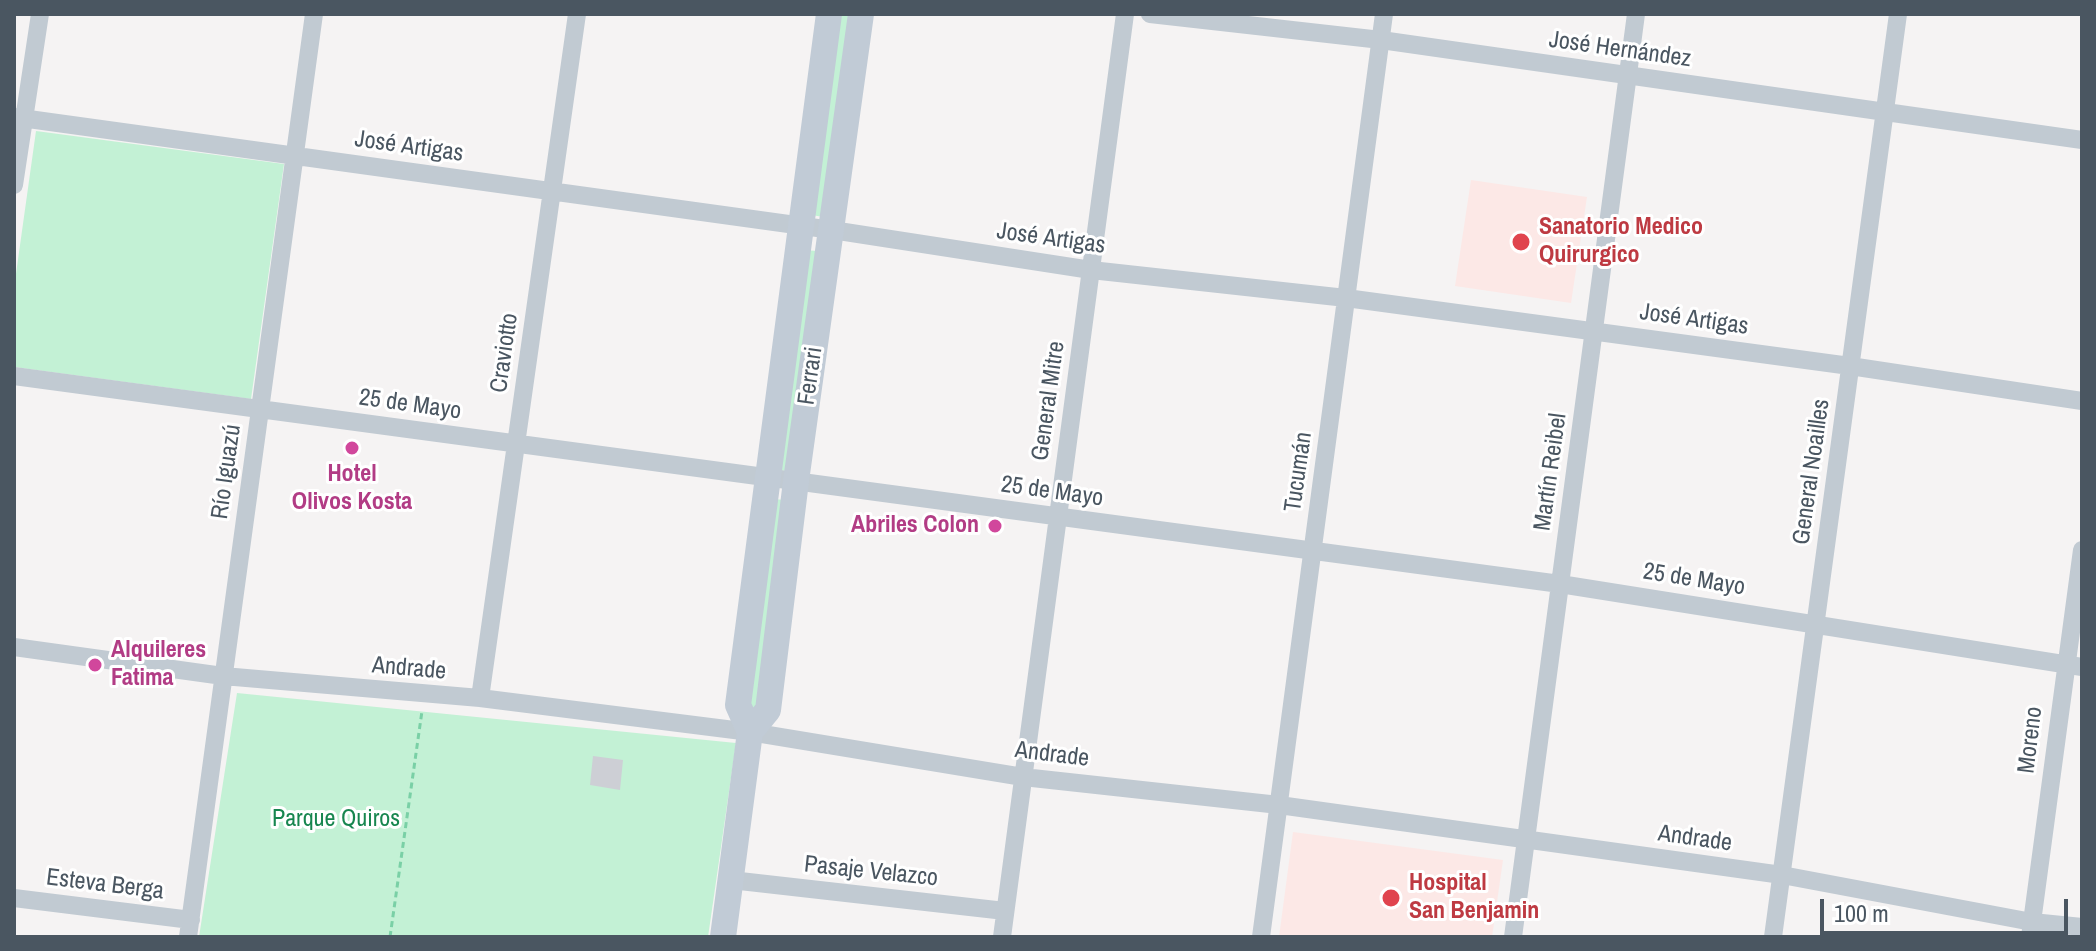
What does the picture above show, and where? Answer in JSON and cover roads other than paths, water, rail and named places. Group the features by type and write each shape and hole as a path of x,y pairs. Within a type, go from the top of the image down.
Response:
{"main road":[{"name":"Ferrari","path":"723,937 750,732 738,705 829,14"},
{"name":"Ferrari","path":"750,732 768,710 796,481 861,14"}],"street":[{"path":"14,185 20,118 40,14"},
{"name":"Río Iguazú","path":"189,928 314,14"},
{"name":"Craviotto","path":"480,698 577,14"},
{"name":"General Mitre","path":"1002,937 1125,14"},
{"name":"José Hernández","path":"1150,14 1381,40 2082,140"},
{"name":"Tucumán","path":"1261,937 1384,14"},
{"name":"Martín Reibel","path":"1513,937 1636,14"},
{"name":"General Noailles","path":"1773,937 1898,14"},
{"name":"José Artigas","path":"20,118 832,230 1091,270 1346,298 1850,366 2082,401"},
{"name":"25 de Mayo","path":"14,376 1560,584 2074,666"},
{"name":"Moreno","path":"2031,929 2074,666 2082,550"},
{"name":"Andrade","path":"14,647 223,676 480,698 750,732 1023,777 1279,805 1782,875 2031,929 2082,927"},
{"name":"Pasaje Velazco","path":"731,880 1005,911"},
{"name":"Esteva Berga","path":"14,898 189,928"}],"place":[{"name":"Sanatorio Medico Quirurgico","path":"1521,242"},
{"name":"Hotel Olivos Kosta","path":"352,448"},
{"name":"Abriles Colon","path":"995,526"},
{"name":"Alquileres Fatima","path":"95,665"},
{"name":"Hospital San Benjamin","path":"1391,898"}],"park label":[{"name":"Parque Quiros","path":"336,820"}]}
